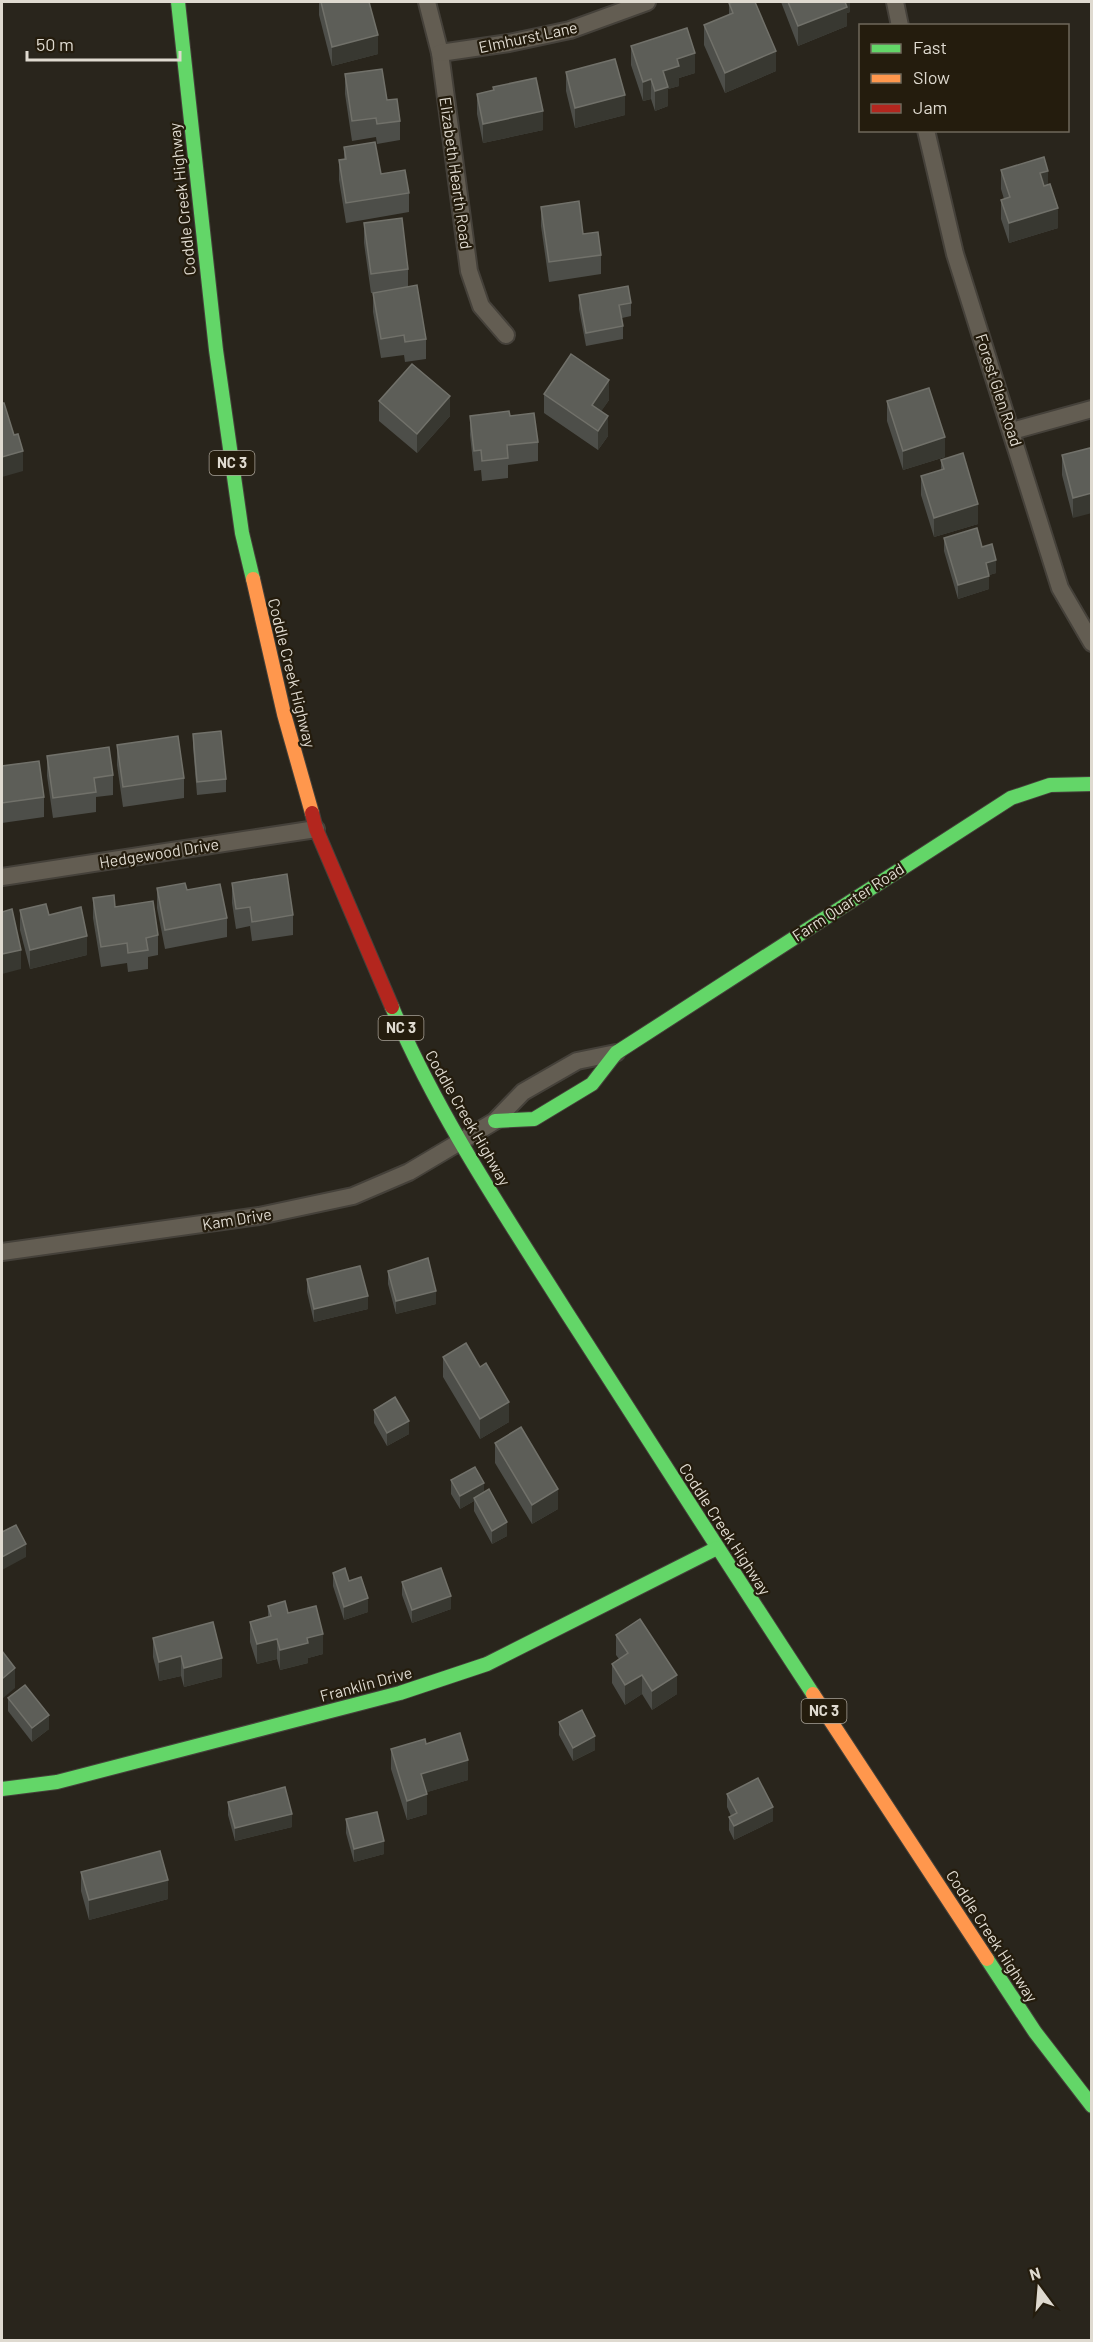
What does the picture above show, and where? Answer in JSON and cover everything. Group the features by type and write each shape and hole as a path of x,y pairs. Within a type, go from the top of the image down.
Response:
{"main road":[{"name":"Coddle Creek Highway","path":"178,2 216,350 242,533 284,714 316,829 414,1060 458,1141 717,1548 1035,2032 1092,2106"},
{"name":"Farm Quarter Road","path":"495,1121 534,1119 592,1084 616,1053 1011,798 1037,787 1062,782 1092,784"},
{"name":"Franklin Drive","path":"2,1789 57,1782 400,1693 486,1664 717,1548"}],"street":[{"name":"Elizabeth Hearth Road","path":"427,2 440,53 469,271 481,306 506,335"},
{"name":"Elmhurst Lane","path":"440,53 509,43 570,30 647,2"},
{"path":"894,2 900,24"},
{"name":"Forest Glen Road","path":"926,132 955,254 1060,588 1092,642"},
{"path":"1012,431 1092,409"},
{"name":"Hedgewood Drive","path":"2,877 316,829"},
{"name":"Farm Quarter Road","path":"458,1141 495,1121 523,1092 577,1060 616,1053"},
{"name":"Kam Drive","path":"2,1252 260,1216 353,1196 409,1172 458,1141"}],"building":[{"path":"321,2 369,2 378,35 332,47"},
{"path":"755,2 776,51 725,73 704,25 733,13 729,3"},
{"path":"788,2 845,2 847,7 798,26"},
{"path":"687,28 695,53 677,59 679,66 663,71 668,87 655,91 651,79 643,82 631,46"},
{"path":"615,59 625,95 575,108 566,72"},
{"path":"382,69 387,100 397,99 400,121 377,124 376,118 352,121 345,74"},
{"path":"536,78 543,111 483,124 477,94 494,90 493,87"},
{"path":"375,142 381,174 405,170 409,193 346,203 339,160 346,159 344,147"},
{"path":"1044,157 1048,171 1040,173 1044,186 1050,184 1058,208 1009,223 1001,200 1010,197 1001,170"},
{"path":"579,201 583,234 598,232 601,255 549,262 541,207"},
{"path":"402,218 408,269 371,274 364,223"},
{"path":"417,285 426,339 405,342 404,335 381,339 373,293"},
{"path":"628,286 631,303 619,305 623,326 586,333 579,295"},
{"path":"571,354 609,380 592,405 608,416 598,431 544,394"},
{"path":"412,364 450,396 417,434 379,401"},
{"path":"929,388 945,437 903,451 887,401"},
{"path":"2,403 4,403 14,435 18,434 23,451 2,457"},
{"path":"509,411 510,416 534,413 538,442 507,445 508,458 482,461 481,450 474,451 470,416"},
{"path":"1090,448 1092,493 1073,498 1062,455"},
{"path":"963,453 978,504 934,518 921,476 944,469 941,460"},
{"path":"977,528 982,547 992,544 996,560 986,563 989,576 958,585 944,538"},
{"path":"221,731 226,779 197,782 193,734"},
{"path":"178,736 184,778 123,787 117,745"},
{"path":"109,747 113,775 94,778 96,792 53,798 47,756"},
{"path":"39,761 44,797 2,803 2,766"},
{"path":"287,874 293,915 252,922 250,907 236,909 232,883"},
{"path":"185,883 187,890 220,884 227,918 165,930 157,888"},
{"path":"114,895 115,907 153,901 158,935 146,938 148,950 128,953 127,943 101,947 93,898"},
{"path":"46,904 49,915 81,907 87,936 30,950 20,910"},
{"path":"12,909 21,950 2,954 2,912"},
{"path":"428,1258 436,1291 396,1301 388,1271"},
{"path":"360,1266 368,1296 314,1309 307,1279"},
{"path":"466,1343 480,1367 486,1363 509,1402 480,1419 443,1357"},
{"path":"395,1397 409,1421 387,1433 374,1410"},
{"path":"521,1427 558,1489 532,1505 495,1443"},
{"path":"475,1467 484,1483 460,1496 451,1480"},
{"path":"489,1489 507,1522 492,1531 474,1498"},
{"path":"16,1525 26,1544 2,1557 2,1532"},
{"path":"345,1568 349,1581 361,1577 368,1598 344,1607 333,1573"},
{"path":"441,1568 451,1596 412,1610 402,1582"},
{"path":"285,1601 288,1613 316,1606 323,1634 307,1638 308,1643 280,1650 277,1639 257,1644 250,1622 271,1616 268,1606"},
{"path":"640,1619 677,1675 652,1691 642,1675 625,1685 612,1664 628,1653 616,1635"},
{"path":"213,1622 222,1658 184,1668 181,1656 159,1662 153,1638"},
{"path":"2,1651 15,1668 2,1679"},
{"path":"25,1685 49,1715 32,1728 8,1698"},
{"path":"582,1710 595,1736 573,1748 559,1722"},
{"path":"460,1733 468,1760 421,1774 427,1794 407,1801 391,1749 425,1739 426,1744"},
{"path":"758,1778 773,1807 734,1826 729,1817 737,1813 727,1794"},
{"path":"285,1787 292,1814 235,1828 228,1802"},
{"path":"377,1812 384,1841 354,1849 346,1819"},
{"path":"160,1851 168,1880 89,1900 81,1872"}],"traffic: fast":[{"path":"178,2 216,350 242,533 253,579"},
{"path":"495,1121 534,1119 592,1084 616,1053 1011,798 1050,785 1092,784"},
{"path":"392,1007 430,1087 496,1201 813,1694"},
{"path":"2,1789 57,1782 400,1693 487,1664 717,1548"},
{"path":"987,1959 1035,2032 1092,2106"}],"traffic: slow":[{"path":"253,579 284,714 312,813"},
{"path":"813,1694 987,1959"}],"traffic: jam":[{"path":"312,813 316,829 392,1007"}]}
